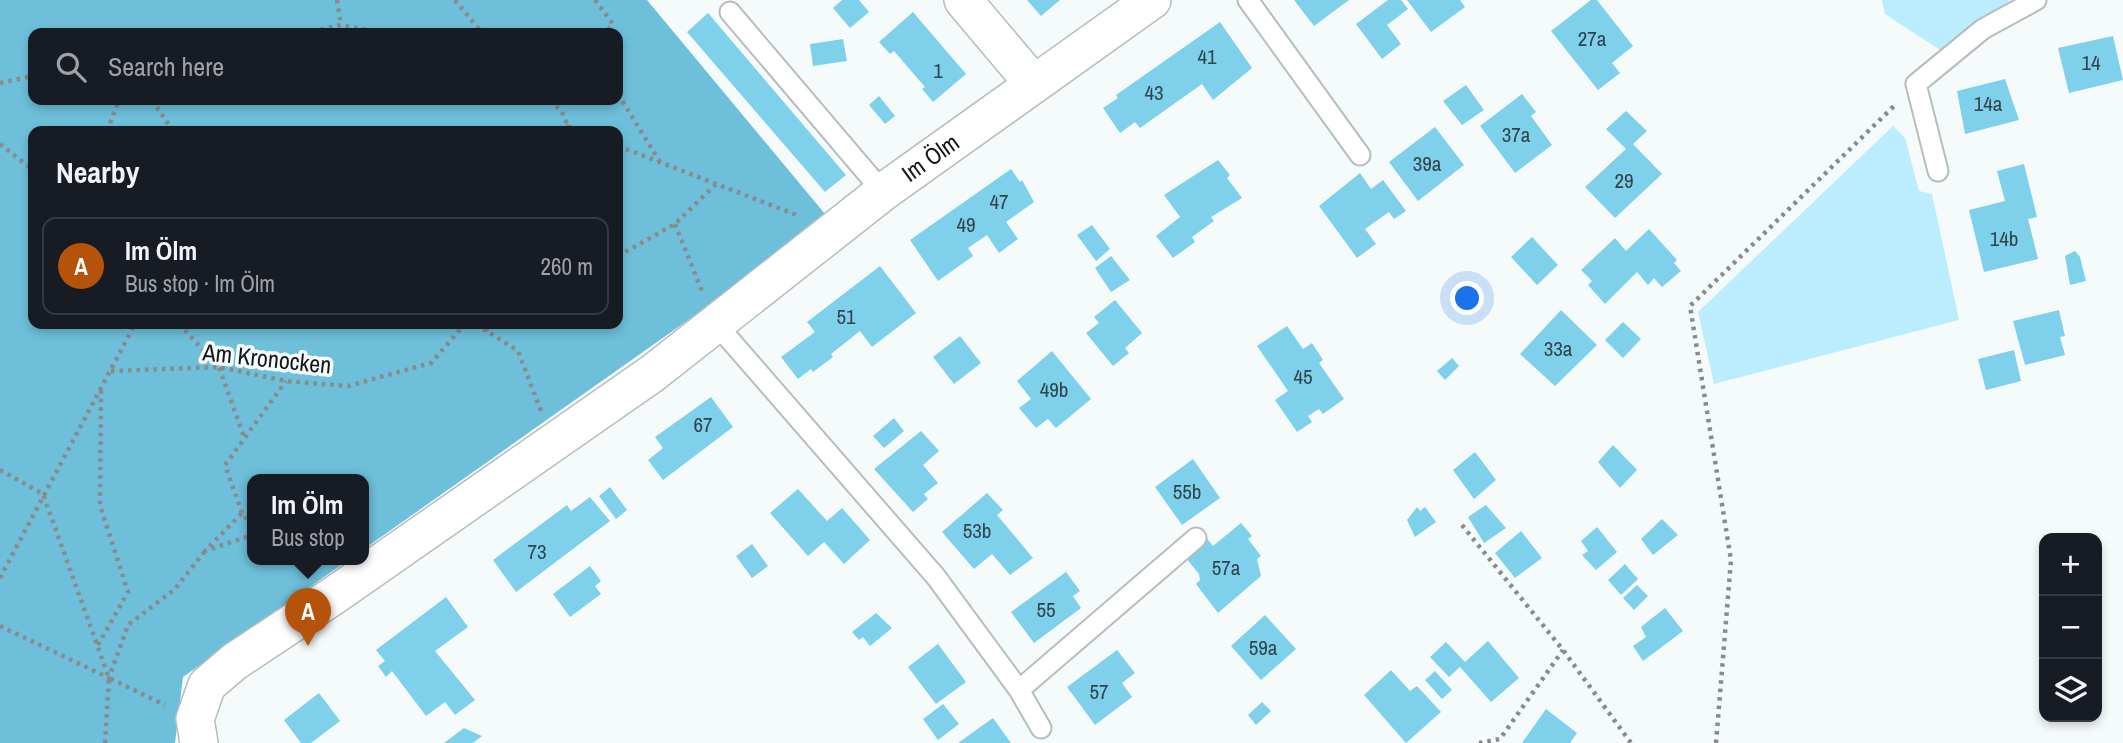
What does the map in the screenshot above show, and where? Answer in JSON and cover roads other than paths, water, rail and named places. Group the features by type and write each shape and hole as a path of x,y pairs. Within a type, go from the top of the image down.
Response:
{"street":[{"path":"963,0 1033,83"},
{"name":"Im Ölm","path":"197,731 207,685 234,662 560,438 717,325 883,192 1152,0"}],"lane":[{"path":"1248,0 1360,155"},
{"path":"1938,171 1916,84 1983,29 2035,0"},
{"path":"730,12 883,192"},
{"path":"717,325 949,594 1019,690 1041,728"},
{"path":"1019,690 1196,538"}],"place":[{"name":"Im Ölm","path":"308,646"}]}
